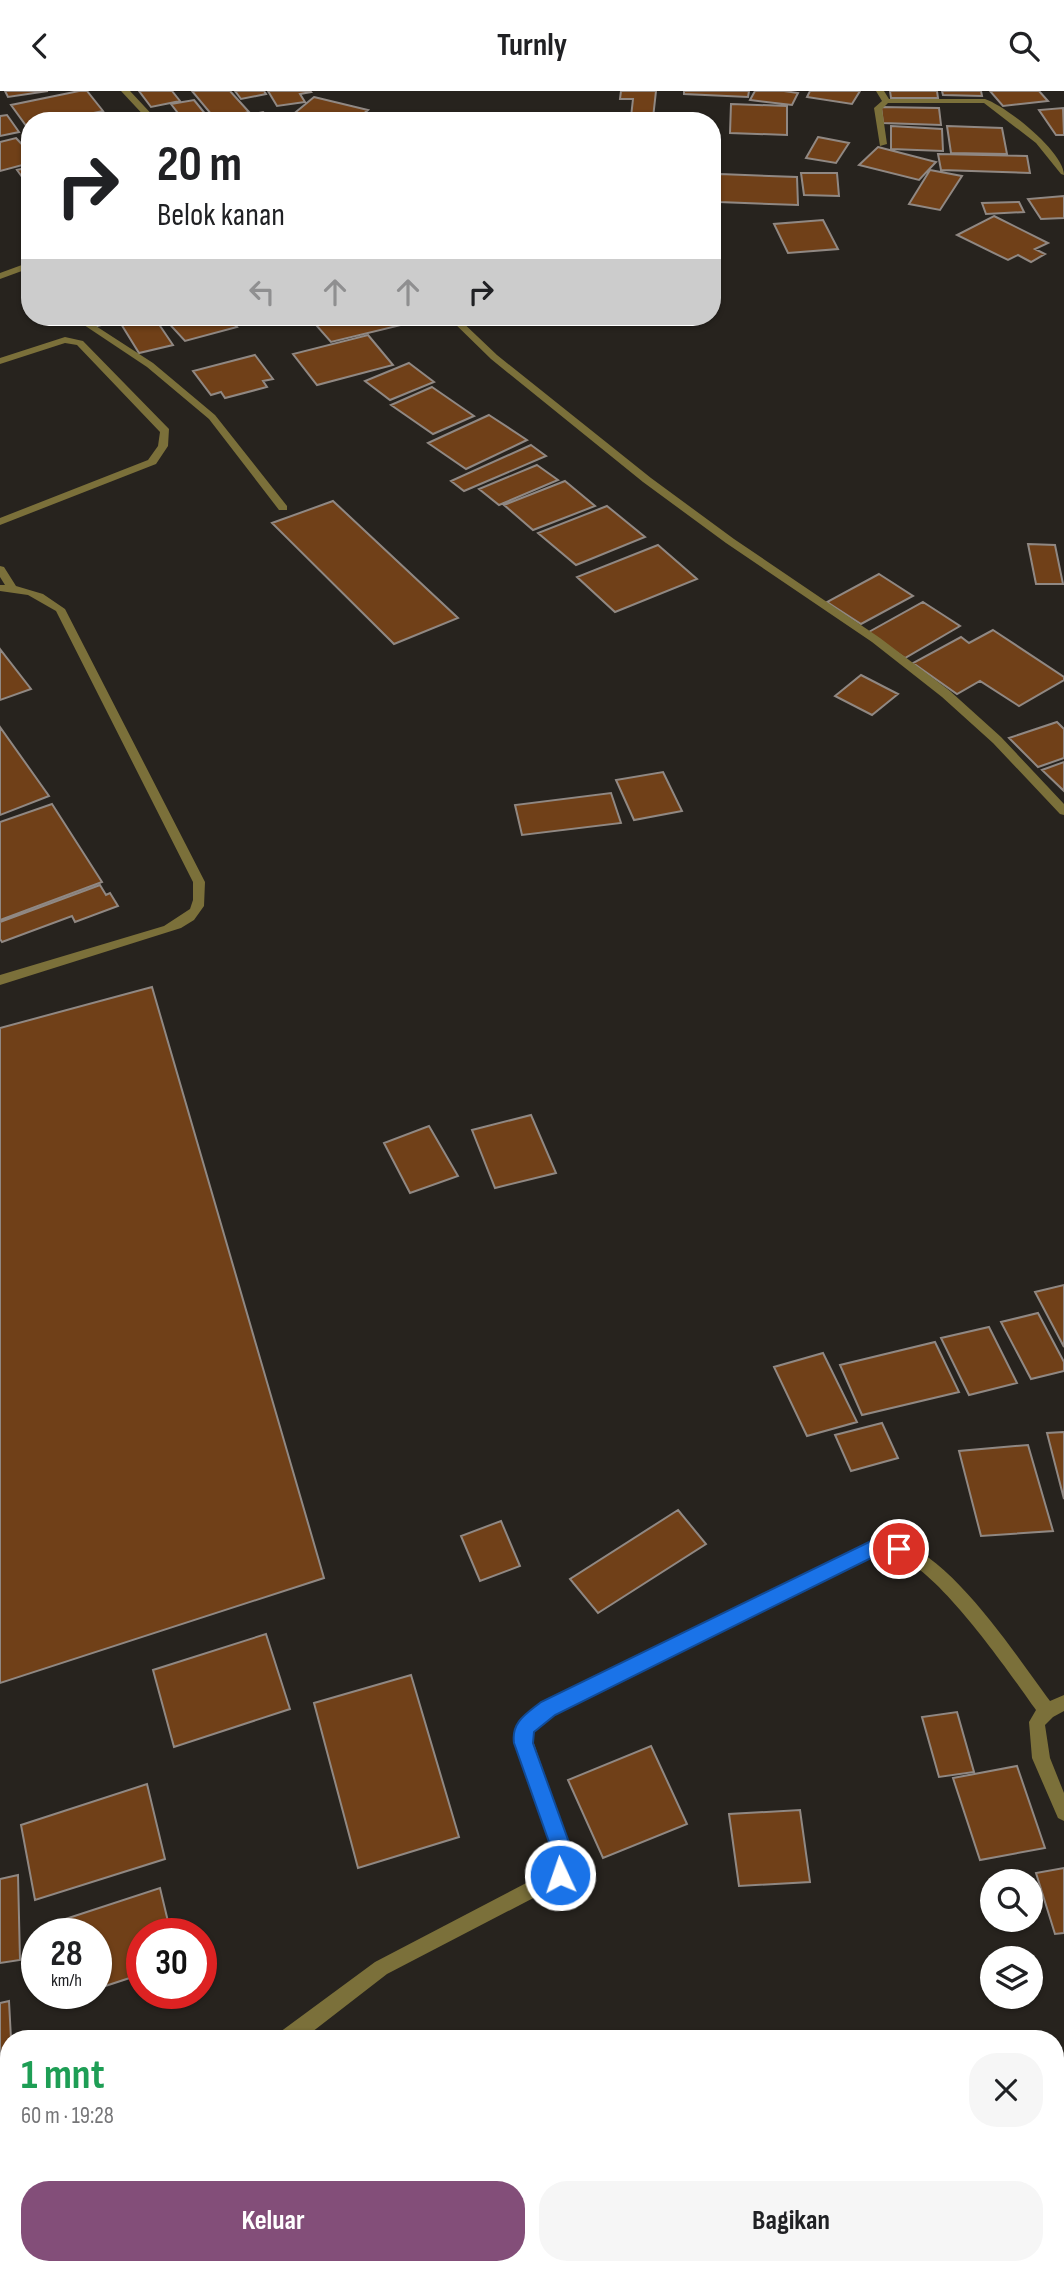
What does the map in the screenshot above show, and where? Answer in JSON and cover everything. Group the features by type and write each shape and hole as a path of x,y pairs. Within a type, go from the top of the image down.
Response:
{"street":[{"path":"125,91 145,112"},
{"path":"880,91 886,101"},
{"path":"883,144 878,108 886,101 985,101 997,107 1039,141 1064,172"},
{"path":"0,276 21,268"},
{"path":"90,326 150,365 212,417 283,508"},
{"path":"462,326 511,372 647,480 730,541 867,634 946,694 989,732 1064,811"},
{"path":"0,361 65,341 80,343 164,431 163,446 152,462 0,522"},
{"path":"0,569 6,588 41,595 60,609 199,881 201,897 198,908 187,920 168,929 0,980"},
{"path":"299,2030 381,1968 560,1875 565,1859 523,1743 522,1732 527,1725 548,1709 871,1549 899,1549 921,1563 965,1603 1047,1711"},
{"path":"1064,1703 1047,1711 1037,1722 1038,1753 1064,1812"}],"building":[{"path":"5,91 48,91 8,97"},
{"path":"87,91 103,111 21,112 21,119 11,105"},
{"path":"139,91 172,91 180,101 151,107"},
{"path":"192,91 230,91 249,112 209,112"},
{"path":"235,91 264,91 266,94 241,99"},
{"path":"268,91 311,92 300,94 305,102 277,106"},
{"path":"621,91 656,91 654,112 632,112 633,99 620,99"},
{"path":"684,91 749,91 748,97 684,94"},
{"path":"755,91 798,93 792,105 750,100"},
{"path":"810,91 860,91 852,104 807,97"},
{"path":"890,91 937,91 938,98 891,98"},
{"path":"942,91 981,91 982,96 943,95"},
{"path":"990,91 1039,91 1048,101 1003,106"},
{"path":"314,97 368,110 366,112 296,112"},
{"path":"194,100 204,112 177,112 171,104"},
{"path":"731,104 787,106 787,135 730,133"},
{"path":"881,107 939,108 941,125 883,123"},
{"path":"1063,108 1064,135 1056,135 1039,110"},
{"path":"7,115 19,132 0,136 0,116"},
{"path":"891,126 942,129 943,151 891,149"},
{"path":"947,126 1002,128 1007,154 951,153"},
{"path":"818,137 849,143 836,163 806,158"},
{"path":"16,138 21,143 21,165 0,171 0,142"},
{"path":"878,147 936,162 919,180 859,165"},
{"path":"938,154 1027,156 1030,173 941,170"},
{"path":"930,170 962,176 940,210 909,204"},
{"path":"801,173 837,173 839,196 804,195"},
{"path":"721,174 797,177 798,205 721,202"},
{"path":"1064,196 1064,218 1041,219 1028,199"},
{"path":"1019,202 1024,212 986,214 982,203"},
{"path":"994,216 1048,243 1035,249 1045,254 1031,262 1018,255 1008,260 957,235"},
{"path":"823,220 838,249 788,253 774,224"},
{"path":"122,326 160,326 173,345 139,353"},
{"path":"171,326 237,327 185,341"},
{"path":"317,326 397,326 331,342"},
{"path":"368,335 393,365 317,385 293,354"},
{"path":"255,355 273,379 263,381 267,387 225,398 221,392 211,395 193,371"},
{"path":"409,363 434,382 390,400 365,381"},
{"path":"432,387 474,416 433,434 391,405"},
{"path":"489,415 527,440 466,469 428,443"},
{"path":"531,445 546,456 464,491 451,481"},
{"path":"537,465 558,480 499,505 479,489"},
{"path":"565,481 595,506 533,530 504,505"},
{"path":"333,501 458,618 394,644 272,523"},
{"path":"607,506 645,537 576,565 538,533"},
{"path":"1028,544 1055,545 1063,584 1036,584"},
{"path":"658,545 697,579 615,612 577,577"},
{"path":"879,574 913,596 861,624 827,602"},
{"path":"923,602 960,626 905,658 867,633"},
{"path":"993,630 1064,677 1064,680 1019,706 980,681 957,694 913,663 961,637 969,643"},
{"path":"0,649 31,689 0,700"},
{"path":"861,675 898,694 872,715 835,696"},
{"path":"1057,722 1064,729 1064,758 1038,767 1009,738"},
{"path":"0,727 49,796 0,815"},
{"path":"1064,762 1064,791 1042,770"},
{"path":"663,772 682,811 634,820 616,780"},
{"path":"611,793 621,823 522,835 515,805"},
{"path":"52,804 102,882 0,920 0,822"},
{"path":"100,885 106,895 110,893 118,906 75,922 72,916 2,942 0,939 0,922"},
{"path":"152,987 324,1578 0,1683 0,1028"},
{"path":"531,1115 556,1173 495,1188 472,1130"},
{"path":"429,1126 458,1176 410,1193 384,1143"},
{"path":"1064,1285 1064,1347 1035,1292"},
{"path":"1038,1313 1064,1362 1064,1371 1031,1379 1001,1322"},
{"path":"989,1327 1017,1383 969,1395 941,1338"},
{"path":"935,1342 959,1392 862,1415 840,1365"},
{"path":"823,1353 857,1422 807,1436 774,1367"},
{"path":"882,1423 898,1458 851,1471 835,1435"},
{"path":"1064,1432 1064,1499 1047,1433"},
{"path":"1028,1445 1053,1531 981,1536 959,1451"},
{"path":"678,1510 706,1544 598,1613 570,1579"},
{"path":"501,1521 520,1566 480,1581 461,1536"},
{"path":"266,1634 290,1709 174,1747 153,1670"},
{"path":"411,1675 459,1837 358,1868 314,1703"},
{"path":"957,1712 974,1772 939,1777 922,1717"},
{"path":"651,1746 687,1824 603,1858 568,1780"},
{"path":"1017,1766 1045,1848 980,1860 953,1778"},
{"path":"147,1784 165,1859 35,1900 21,1825"},
{"path":"800,1810 810,1882 739,1886 729,1814"},
{"path":"1064,1868 1064,1933 1055,1934 1043,1895 1043,1872"},
{"path":"18,1875 20,1960 0,1963 0,1879"},
{"path":"160,1888 167,1918 126,1918 126,1979 112,1984 112,1918 68,1918"},
{"path":"9,2001 11,2030 0,2030 0,2003"}],"route":[{"path":"560,1875 565,1859 523,1743 522,1732 527,1725 548,1709 871,1549 899,1549"}]}
